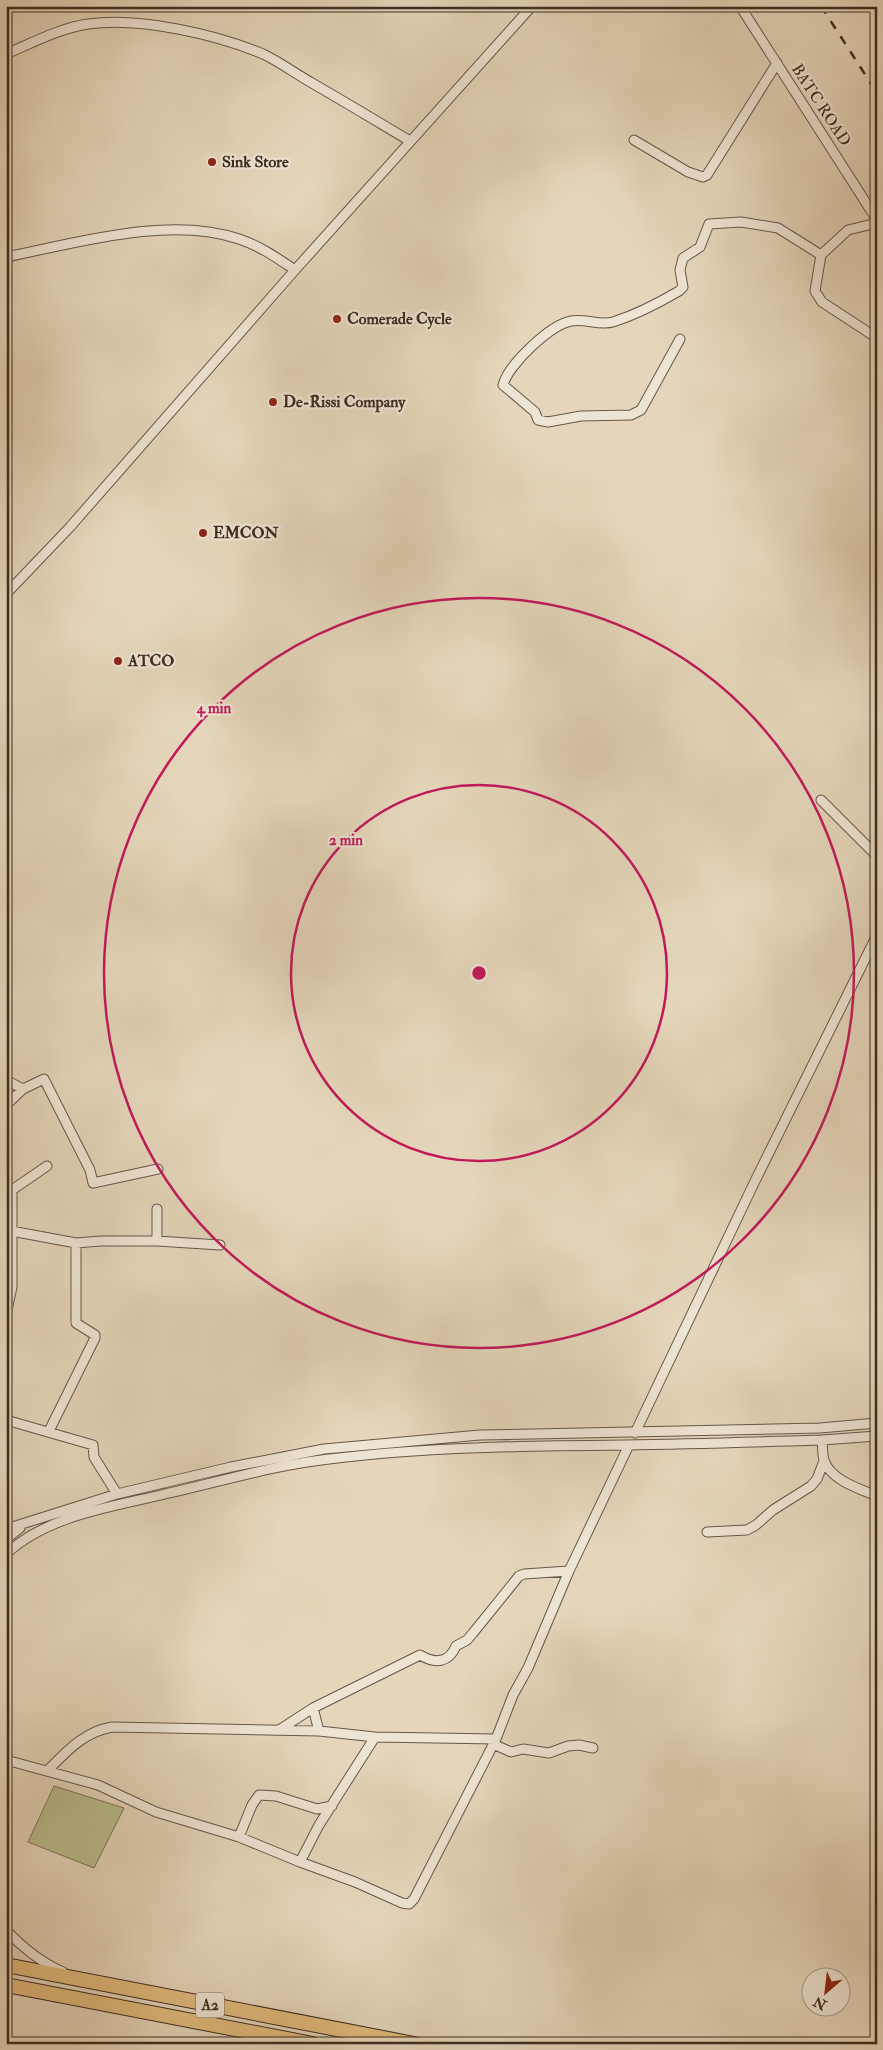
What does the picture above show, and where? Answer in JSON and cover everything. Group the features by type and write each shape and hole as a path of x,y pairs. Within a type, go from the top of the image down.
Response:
{"highway":[{"name":"A2","path":"6,1965 414,2044"},
{"name":"A2","path":"6,1985 312,2044"}],"street":[{"path":"6,594 70,527 295,270 532,6"},
{"name":"BATC ROAD","path":"740,6 877,221"},
{"path":"6,54 87,24 119,22 153,25 196,34 232,42 265,55 410,141"},
{"path":"634,140 688,172 703,177 707,175 777,63"},
{"path":"877,221 848,230 821,255 815,291 822,302 877,338"},
{"path":"680,339 641,410 631,416 581,416 548,422 538,420 535,412 503,385 505,378 541,337 555,327 572,320 614,322 649,309 679,290 682,287 680,270 684,258 700,247 709,224 741,222 778,228 821,255"},
{"path":"6,257 106,236 179,229 208,231 239,239 267,251 295,270"},
{"path":"820,800 877,856"},
{"path":"635,1433 755,1181 877,936"},
{"path":"6,1105 23,1090 44,1079 90,1170 93,1183 158,1168"},
{"path":"6,1080 23,1090"},
{"path":"6,1314 12,1287 10,1230 12,1190 47,1166"},
{"path":"157,1209 157,1242"},
{"path":"10,1230 76,1242 157,1242 220,1246"},
{"path":"49,1431 95,1338 95,1335 76,1323 76,1242"},
{"path":"6,1420 93,1445 94,1457 117,1494"},
{"path":"6,1529 117,1494 231,1467 324,1449 480,1435 635,1433 877,1424"},
{"path":"779,1429 779,1441"},
{"path":"6,1554 20,1541 34,1533 89,1512 326,1459 404,1451 483,1447 822,1440 877,1436"},
{"path":"822,1440 824,1461 830,1471 877,1496"},
{"path":"6,1760 48,1770 116,1792 156,1812 239,1837 406,1904 412,1902 494,1742 569,1572 629,1445"},
{"path":"707,1532 741,1530 756,1525 773,1510 811,1486 817,1479 824,1461"},
{"path":"6,1539 24,1524"},
{"path":"279,1730 313,1708 420,1655 428,1660 444,1661 452,1655 456,1646 473,1634 519,1576 524,1574 569,1572"},
{"path":"313,1708 319,1731"},
{"path":"48,1770 77,1742 91,1732 112,1727 319,1731 375,1737 494,1742 510,1752 523,1749 549,1753 568,1746 579,1745 593,1748"},
{"path":"300,1862 375,1737"},
{"path":"239,1837 255,1799 263,1794 276,1796 317,1809 332,1806"},
{"path":"6,1930 24,1949 44,1962 84,1981"}],"green space":[{"path":"54,1786 124,1808 94,1868 28,1842"}],"railway":[{"path":"821,6 877,93"}],"place":[{"name":"Sink Store","path":"212,162"},
{"name":"Comerade Cycle","path":"337,319"},
{"name":"De-Rissi Company","path":"273,402"},
{"name":"EMCON","path":"203,533"},
{"name":"ATCO","path":"118,661"}]}
